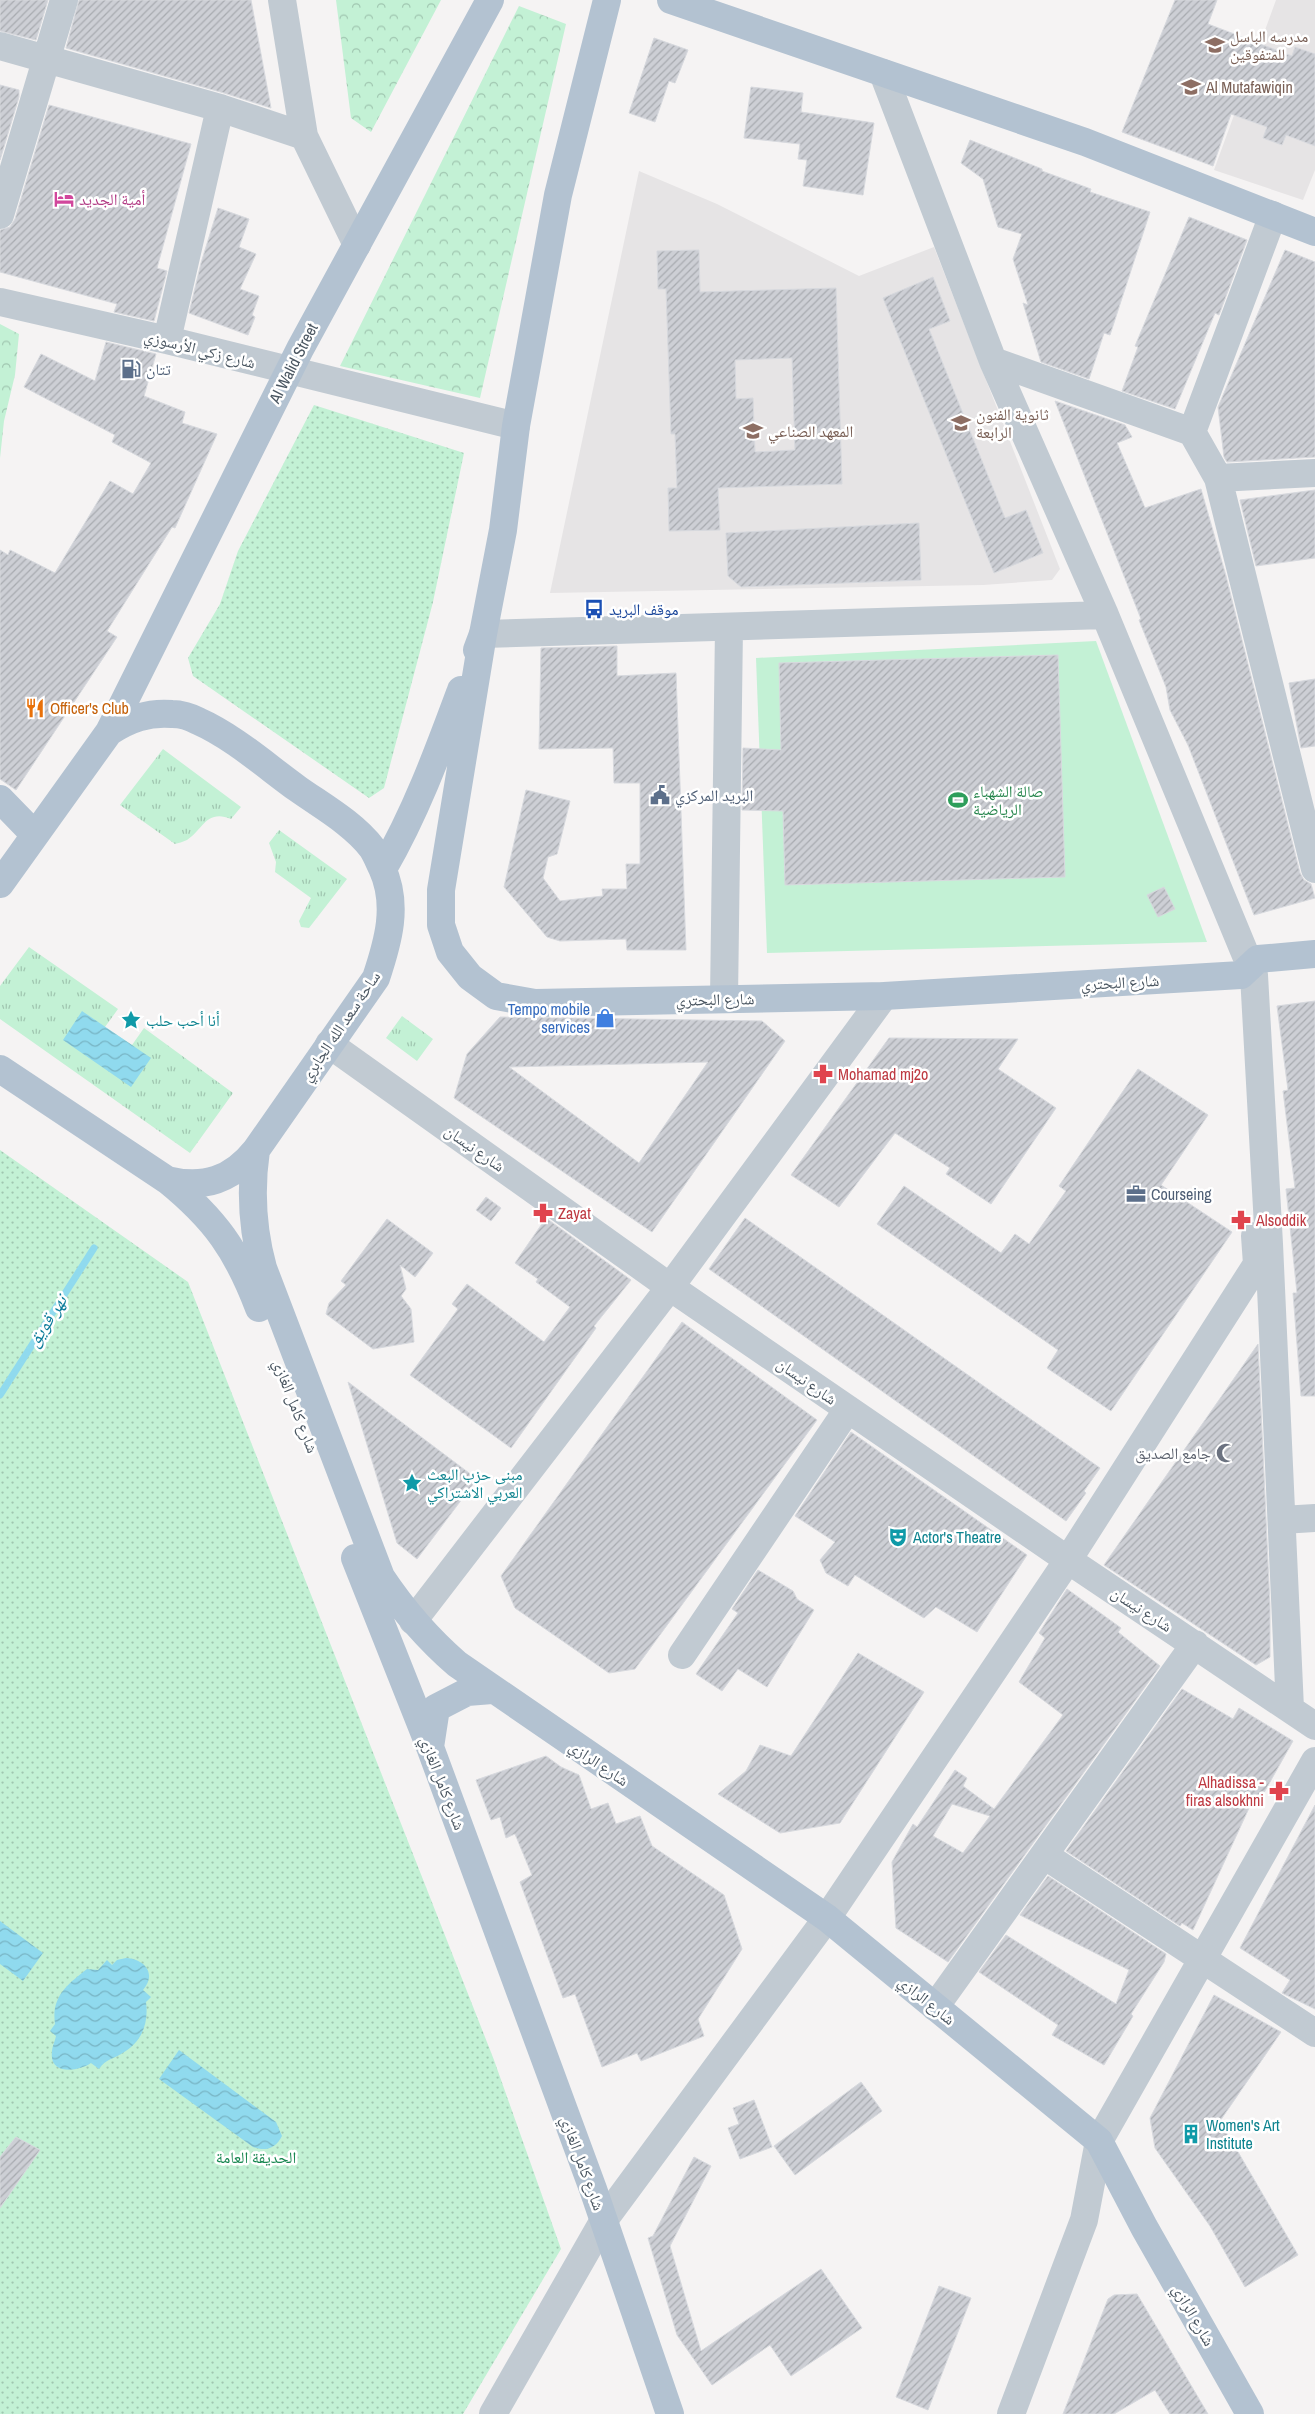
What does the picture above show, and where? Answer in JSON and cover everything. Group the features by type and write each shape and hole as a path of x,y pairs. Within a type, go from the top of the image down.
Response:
{"main road":[{"name":"Al Walid Street","path":"109,732 289,371 490,0"},
{"path":"383,870 403,834 422,793 483,634 503,530 516,426 558,195 607,0"},
{"path":"671,0 1085,142 1315,232"},
{"name":"شارع البحتري","path":"483,634 441,890 441,925 450,952 470,977 496,996 535,1003 884,996 1246,971 1258,959 1315,954"},
{"name":"ساحة سعد الله الجابري","path":"0,884 34,834 109,732 128,720 149,714 174,714 197,720 228,738 353,829 371,848 383,870 391,896 391,920 386,949 376,978 246,1163 232,1174 217,1181 183,1184 167,1180 0,1069"},
{"path":"0,799 34,834"},
{"name":"شارع كامل الغازي","path":"256,1150 253,1173 252,1213 263,1268 381,1577 413,1621 457,1664 492,1690"},
{"name":"شارع كامل الغازي","path":"167,1180 196,1204 213,1222 244,1271 399,1673 430,1747 604,2220 670,2414"},
{"path":"430,1747 436,1708 467,1692 492,1690"},
{"name":"شارع الرازي","path":"492,1690 827,1918 1099,2141 1144,2227 1250,2414"}],"street":[{"path":"0,215 64,0"},
{"path":"282,0 304,136 357,245"},
{"path":"0,46 220,108 304,136"},
{"path":"493,2414 604,2220 827,1918 1068,1560 1257,1264 1246,971 1105,615 992,361 883,73"},
{"path":"167,340 220,108"},
{"path":"1192,432 1273,215"},
{"name":"شارع زكي الأرسوزي","path":"0,302 167,340 516,426"},
{"path":"992,361 1192,432 1218,478 1315,869"},
{"path":"1218,478 1315,473"},
{"path":"483,634 1105,615"},
{"path":"724,999 729,627"},
{"path":"1246,971 1254,975 1256,1005 1290,1709"},
{"path":"413,1621 670,1287 884,996"},
{"name":"شارع نيسان","path":"329,1044 670,1287 1068,1560 1315,1726"},
{"path":"682,1655 848,1409"},
{"path":"1282,1520 1315,1518"},
{"path":"935,2007 1195,1644"},
{"path":"1020,2407 1084,2220 1099,2141 1315,1761"},
{"path":"1044,1855 1315,2033"}],"shaded area":[{"path":"1276,0 1315,0 1315,170 1303,200 1214,170"},
{"name":"المعهد الصناعي","path":"639,171 717,204 859,276 934,247 1060,569 1052,580 983,585 550,593"}],"green space":[{"path":"336,0 441,0 371,132 351,118"},
{"path":"519,6 566,24 480,398 340,366"},
{"path":"0,324 19,334 15,375 4,421 0,458"},
{"path":"314,405 464,453 433,602 384,788 369,798 193,676 188,658 220,604 238,551"},
{"name":"صالة الشهباء الرياضية","path":"1096,641 1207,942 767,953 756,658"},
{"path":"163,749 241,807 231,819 216,817 210,819 187,840 175,844 120,805"},
{"path":"279,830 347,879 309,928 301,927 299,921 311,898 275,872 276,862 269,843"},
{"path":"29,947 118,1009 105,1027 132,1045 144,1028 233,1093 190,1153 0,1019 0,986"},
{"path":"402,1016 433,1039 417,1061 386,1038"},
{"name":"الحديقة العامة","path":"0,1150 188,1282 494,2060 561,2249 463,2414 0,2414"}],"water":[{"path":"82,1011 151,1058 131,1087 63,1040"},
{"path":"0,1921 43,1953 23,1981 0,1964"},
{"path":"126,1958 139,1961 147,1968 149,1973 147,1984 143,1990 151,1997 146,2002 145,2026 142,2033 128,2050 106,2061 99,2069 91,2063 72,2070 66,2070 55,2065 52,2059 52,2050 56,2036 50,2031 55,2024 54,2014 58,1998 73,1980 87,1969 98,1970 107,1960 112,1965 117,1960"},
{"path":"179,2050 276,2122 282,2136 277,2143 266,2149 253,2147 159,2079"}],"building":[{"path":"0,0 48,0 36,40 0,31"},
{"path":"79,0 251,0 271,108 66,48"},
{"name":"Al Mutafawiqin","path":"1175,0 1217,0 1208,24 1292,56 1295,47 1315,54 1315,146 1286,135 1282,145 1263,138 1267,127 1231,114 1213,166 1122,132"},
{"path":"654,38 688,50 675,83 669,81 655,122 629,113"},
{"path":"0,85 19,90 19,97 0,160"},
{"path":"751,87 803,93 801,112 874,123 863,195 803,186 807,160 798,159 800,144 744,138"},
{"path":"49,105 191,144 157,268 167,271 154,321 114,312 117,304 0,272 0,230 10,227 15,219"},
{"path":"970,140 1042,169 1042,171 1091,189 1090,192 1150,212 1110,335 1104,333 1089,379 1041,362 1023,303 1028,305 1013,259 1022,234 998,227 983,179 961,163"},
{"path":"218,208 249,219 239,247 256,254 240,289 259,296 252,315 255,317 248,335 189,313 201,263"},
{"path":"1189,217 1247,240 1219,315 1215,313 1175,409 1122,391 1138,347 1135,346"},
{"path":"699,250 700,292 836,288 842,484 718,488 720,530 669,531 668,488 677,488 675,434 671,434 666,289 658,289 657,251","holes":["792,358 795,450 755,452 753,398 736,399 735,360"]},
{"path":"1285,250 1315,262 1315,457 1227,462 1224,457 1218,407"},
{"path":"933,277 950,321 929,329 1005,518 1026,510 1043,553 994,573 883,298"},
{"path":"106,342 156,354 144,396 185,412 182,423 217,434 175,528 172,527 107,631 117,637 16,790 0,779 0,550 8,555 10,550 55,573 110,481 133,494 151,463 112,442 115,435 24,387 41,354 95,381"},
{"path":"1055,401 1125,425 1132,437 1117,443 1145,508 1201,489 1226,576 1300,873 1304,880 1311,884 1315,898 1254,915 1188,745 1170,710 1166,687 1139,620 1141,619"},
{"path":"1315,490 1315,558 1256,566 1240,500"},
{"path":"919,523 921,580 741,587 728,576 726,533"},
{"name":"البريد المركزي","path":"617,646 617,676 676,673 686,950 627,950 626,939 560,941 547,937 504,887 526,790 570,801 557,854 548,857 543,878 560,901 603,896 602,889 627,889 626,864 640,864 640,783 614,783 613,748 539,749 541,648"},
{"path":"1058,655 1065,877 785,885 783,811 742,810 743,748 781,750 779,663"},
{"path":"1315,679 1315,746 1301,748 1289,683"},
{"path":"1164,887 1175,909 1158,917 1147,895"},
{"path":"1315,1001 1315,1396 1301,1396 1293,1293 1297,1293 1286,1189 1295,1188 1283,1091 1288,1090 1277,1006"},
{"path":"500,1017 762,1021 785,1041 652,1232 454,1098 467,1054","holes":["708,1062 639,1163 509,1067"]},
{"path":"889,1038 1018,1039 998,1069 1056,1108 991,1204 946,1174 950,1168 895,1133 839,1207 791,1175"},
{"path":"1138,1069 1208,1115 1161,1185 1232,1232 1111,1411 1047,1368 1058,1350 877,1224 904,1186 1001,1253 1015,1234 1029,1244 1066,1191 1059,1186"},
{"path":"486,1197 501,1208 491,1221 476,1210"},
{"path":"546,1218 631,1280 594,1326 596,1328 511,1448 410,1375 458,1309 452,1304 467,1284 544,1342 570,1307 536,1282 538,1279 515,1263"},
{"path":"745,1218 1100,1468 1084,1491 1086,1493 1066,1521 709,1269"},
{"path":"387,1219 433,1253 415,1277 400,1265 406,1289 401,1296 411,1309 414,1342 373,1349 326,1314 329,1303 346,1285 341,1281"},
{"path":"682,1322 817,1420 635,1669 609,1673 515,1608 501,1576"},
{"name":"جامع الصديق","path":"1258,1344 1270,1606 1270,1657 1256,1665 1104,1565"},
{"path":"348,1382 477,1479 417,1559 397,1543"},
{"path":"851,1432 1027,1555 977,1632 936,1607 924,1618 855,1575 848,1586 826,1573 820,1560 835,1542 795,1516"},
{"path":"758,1570 793,1591 797,1599 814,1610 767,1687 738,1669 722,1691 696,1674 738,1613 732,1609"},
{"path":"1067,1589 1121,1628 1118,1632 1160,1666 948,1962 896,1928 892,1862 913,1824 917,1827 955,1770 967,1778 963,1786 994,1809 1063,1715 1019,1682 1045,1638 1039,1633","holes":["952,1804 990,1816 963,1853 933,1836"]},
{"path":"858,1653 924,1692 840,1823 780,1833 718,1794 746,1771 760,1745 791,1756"},
{"path":"1182,1689 1233,1719 1239,1708 1293,1741 1261,1798 1255,1795 1193,1930 1182,1923 1180,1926 1066,1851"},
{"path":"546,1756 561,1767 579,1775 591,1809 608,1803 616,1824 640,1816 652,1846 724,1895 742,1949 698,2019 704,2036 641,2061 637,2053 602,2067 575,1994 563,1998 520,1882 532,1875 515,1834 506,1838 500,1817 491,1820 476,1780"},
{"path":"1315,1805 1315,2009 1282,1993 1290,1980 1240,1948"},
{"path":"1048,1876 1166,1954 1164,1962 1131,2014 1133,2016 1104,2065 1052,2035 1058,2025 979,1972 1006,1935 1116,2004 1129,1970 1020,1915"},
{"name":"Women's Art Institute","path":"1214,1995 1281,2032 1220,2121 1298,2255 1245,2287 1210,2226 1155,2148 1150,2118"},
{"path":"861,2082 882,2111 795,2175 774,2146"},
{"path":"754,2100 772,2147 740,2159 728,2128 739,2124 733,2108"},
{"path":"16,2137 40,2150 0,2208 0,2157"},
{"path":"694,2157 711,2166 670,2246 701,2351 821,2269 862,2328 791,2376 770,2345 712,2385 677,2335 648,2238 653,2236"},
{"path":"939,2286 971,2298 928,2410 896,2397"},
{"path":"1137,2294 1208,2414 1170,2414 1155,2390 1114,2414 1063,2414 1108,2299 1114,2295"}],"waterway":[{"name":"نهر قويق","path":"0,1395 94,1248"}],"place":[{"name":"مدرسه الباسل للمتفوقين","path":"1215,45"},
{"name":"Al Mutafawiqin","path":"1191,87"},
{"name":"أمية الجديد","path":"64,199"},
{"name":"تتان","path":"131,369"},
{"name":"ثانوية الفنون الرابعة","path":"961,423"},
{"name":"المعهد الصناعي","path":"753,431"},
{"name":"موقف البريد","path":"594,609"},
{"name":"Officer's Club","path":"35,708"},
{"name":"البريد المركزي","path":"660,795"},
{"name":"صالة الشهباء الرياضية","path":"958,800"},
{"name":"Tempo mobile services","path":"605,1018"},
{"name":"أنا أحب حلب","path":"131,1020"},
{"name":"Mohamad mj2o","path":"823,1074"},
{"name":"Courseing","path":"1136,1194"},
{"name":"Zayat","path":"543,1213"},
{"name":"Alsoddik","path":"1241,1220"},
{"name":"جامع الصديق","path":"1226,1453"},
{"name":"مبنى حزب البعث العربي الاشتراكي","path":"412,1483"},
{"name":"Actor's Theatre","path":"898,1537"},
{"name":"Alhadissa - firas alsokhni","path":"1279,1791"},
{"name":"Women's Art Institute","path":"1191,2134"}]}
